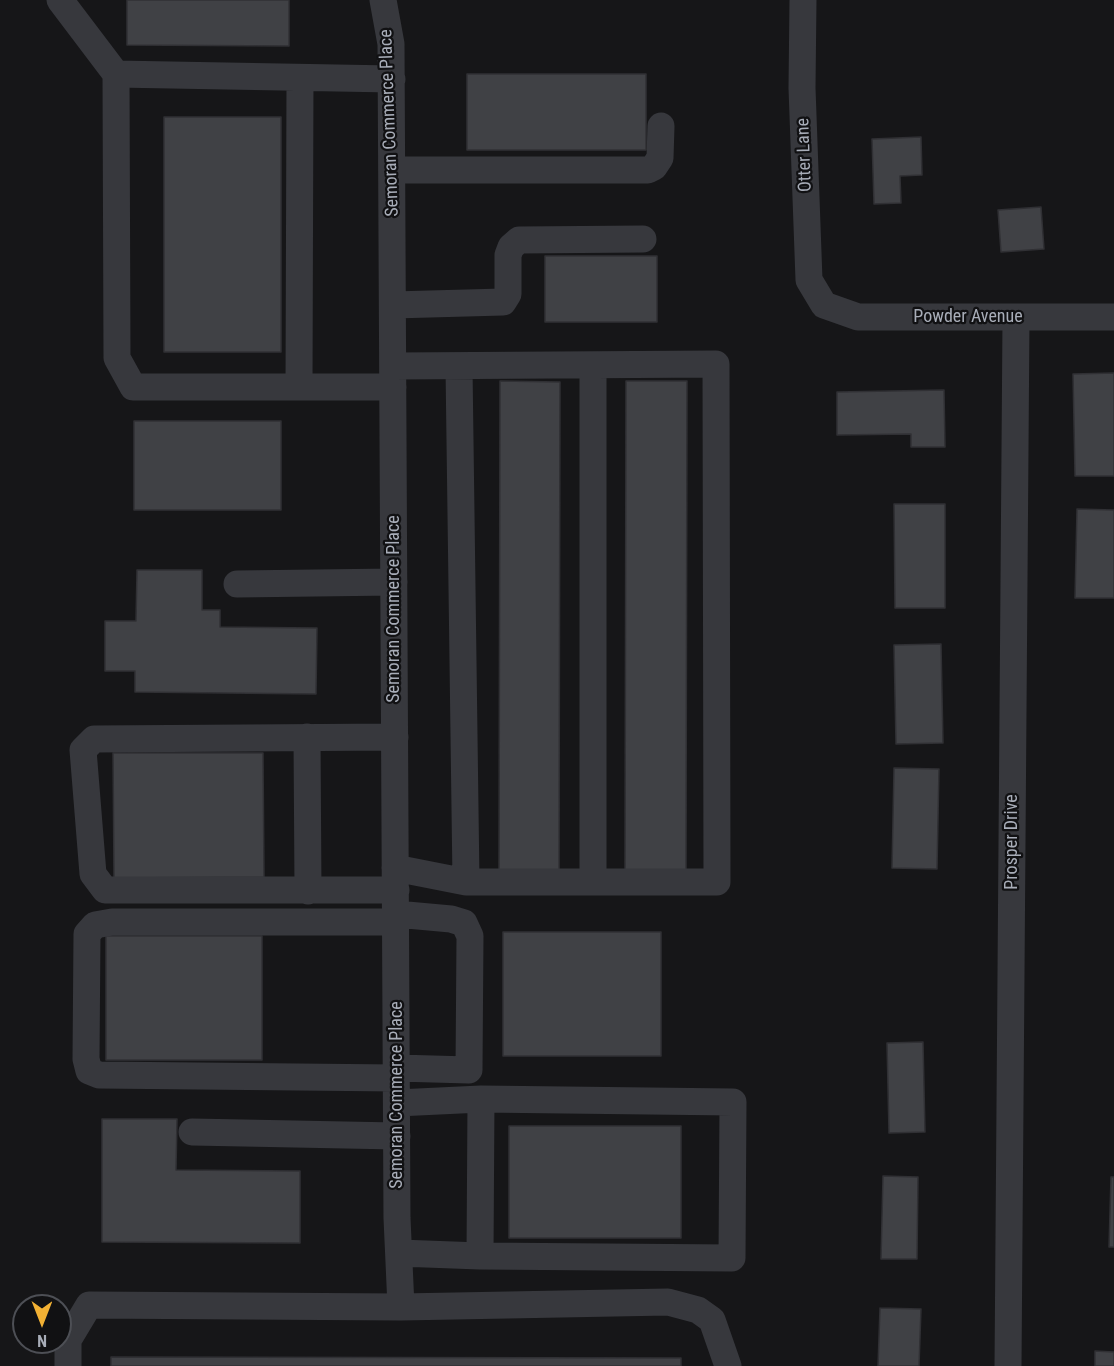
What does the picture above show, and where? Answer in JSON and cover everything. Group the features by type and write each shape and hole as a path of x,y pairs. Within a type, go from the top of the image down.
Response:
{"street":[{"path":"60,0 116,74 117,357 133,387 299,387 459,367 716,364 717,882 466,882 396,899 112,922 95,925 87,934 86,1059 89,1071 99,1075 397,1083 481,1100 733,1102 732,1258 399,1253"},
{"name":"Semoran Commerce Place","path":"383,0 391,44 392,79 397,1136 401,1308"},
{"name":"Otter Lane","path":"803,0 802,88 809,280 824,305"},
{"path":"116,74 392,79"},
{"path":"299,387 300,78"},
{"path":"392,170 648,170 654,167 660,158 661,126"},
{"path":"393,305 499,304 508,297 509,251 519,240 643,239"},
{"name":"Powder Avenue","path":"824,305 858,316 1114,317"},
{"name":"Prosper Drive","path":"1008,1366 1016,318"},
{"path":"593,365 593,882"},
{"path":"459,367 466,882"},
{"path":"237,584 394,582"},
{"path":"307,737 308,891"},
{"path":"395,737 94,739 83,750 93,874 105,890 308,891 396,899 464,923 470,936 469,1070 397,1083"},
{"path":"480,1256 481,1100"},
{"path":"192,1132 397,1136"},
{"path":"68,1366 68,1340 89,1305 401,1308 668,1302 698,1310 712,1320 728,1366"}],"building":[{"path":"127,0 289,0 289,46 127,45"},
{"path":"467,74 646,74 646,150 467,150"},
{"path":"164,117 281,117 281,352 164,352"},
{"path":"921,137 922,175 900,176 901,203 874,204 872,139"},
{"path":"1041,207 1044,249 1001,252 998,210"},
{"path":"545,256 657,256 657,322 545,322"},
{"path":"1114,373 1114,476 1075,476 1073,374"},
{"path":"500,381 560,382 559,871 499,871"},
{"path":"626,381 687,381 686,872 625,871"},
{"path":"944,390 945,447 911,447 911,434 837,435 837,392"},
{"path":"134,421 281,421 281,510 134,510"},
{"path":"894,504 945,504 945,608 895,608"},
{"path":"1077,509 1114,510 1114,598 1075,598"},
{"path":"137,570 202,570 202,610 220,610 220,627 317,628 316,694 135,692 135,671 105,671 105,621 136,621"},
{"path":"941,644 943,743 896,744 894,645"},
{"path":"113,753 263,753 264,877 114,878"},
{"path":"894,768 939,769 937,869 892,868"},
{"path":"503,932 661,932 661,1056 503,1056"},
{"path":"106,936 262,936 262,1060 106,1060"},
{"path":"923,1042 925,1132 889,1133 887,1043"},
{"path":"102,1119 177,1119 176,1170 300,1171 300,1243 102,1242"},
{"path":"509,1126 681,1126 681,1238 509,1238"},
{"path":"883,1176 918,1177 917,1259 881,1259"},
{"path":"1111,1177 1114,1177 1114,1247 1109,1247"},
{"path":"880,1308 921,1309 919,1366 878,1366"},
{"path":"1095,1351 1114,1352 1114,1366 1095,1366"},
{"path":"111,1357 681,1358 681,1366 111,1366"}]}
